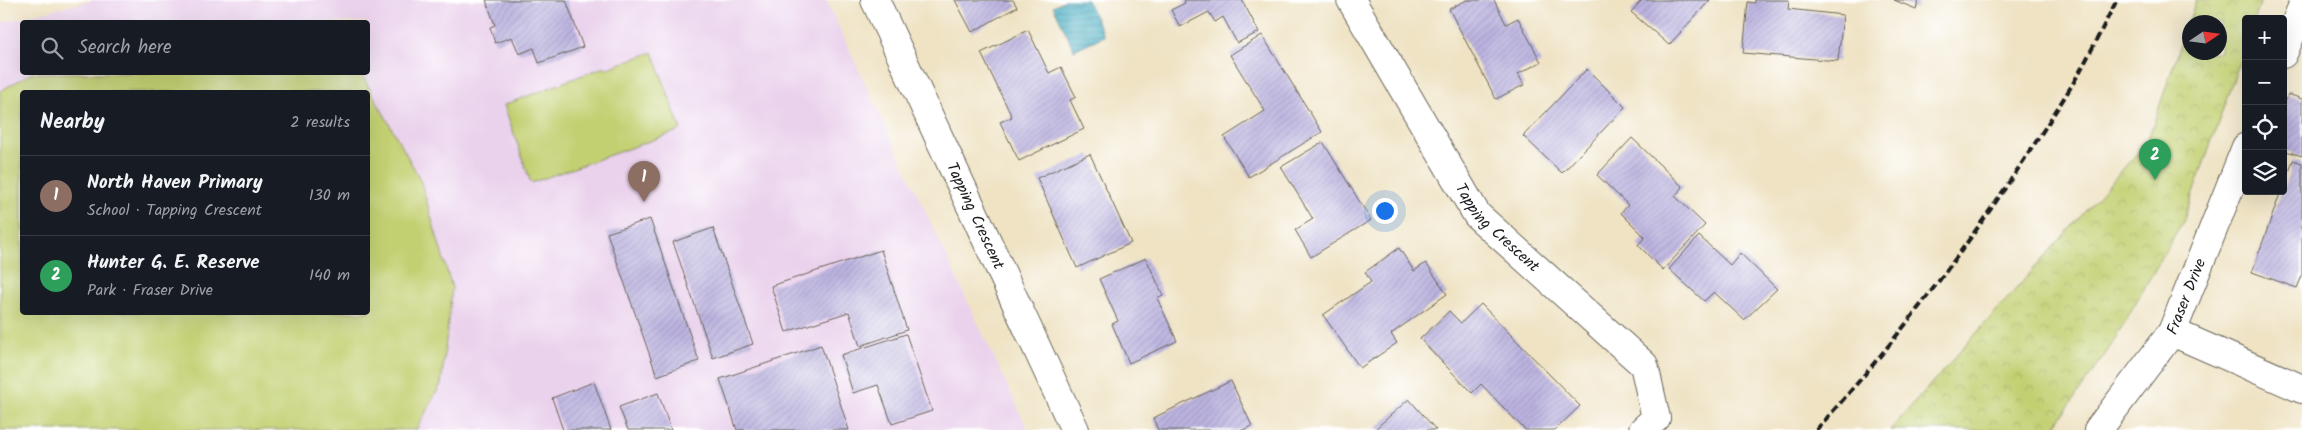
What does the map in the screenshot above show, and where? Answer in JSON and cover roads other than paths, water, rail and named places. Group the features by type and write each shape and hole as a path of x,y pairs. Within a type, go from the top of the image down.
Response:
{"street":[{"name":"Tapping Crescent","path":"875,0 1075,430"},
{"name":"Tapping Crescent","path":"1351,0 1477,215 1644,365 1656,418 1643,430"},
{"path":"2287,44 2302,8"},
{"name":"Fraser Drive","path":"2098,430 2172,332 2245,150"},
{"path":"2172,332 2302,388"}],"water":[{"path":"1065,0 1087,0 1104,36 1074,50 1053,6"}],"railway":[{"path":"1816,430 1885,350 1981,223 2069,90 2117,0"}],"place":[{"name":"Hunter G. E. Reserve","path":"2155,180"},
{"name":"North Haven Primary","path":"644,202"}]}
